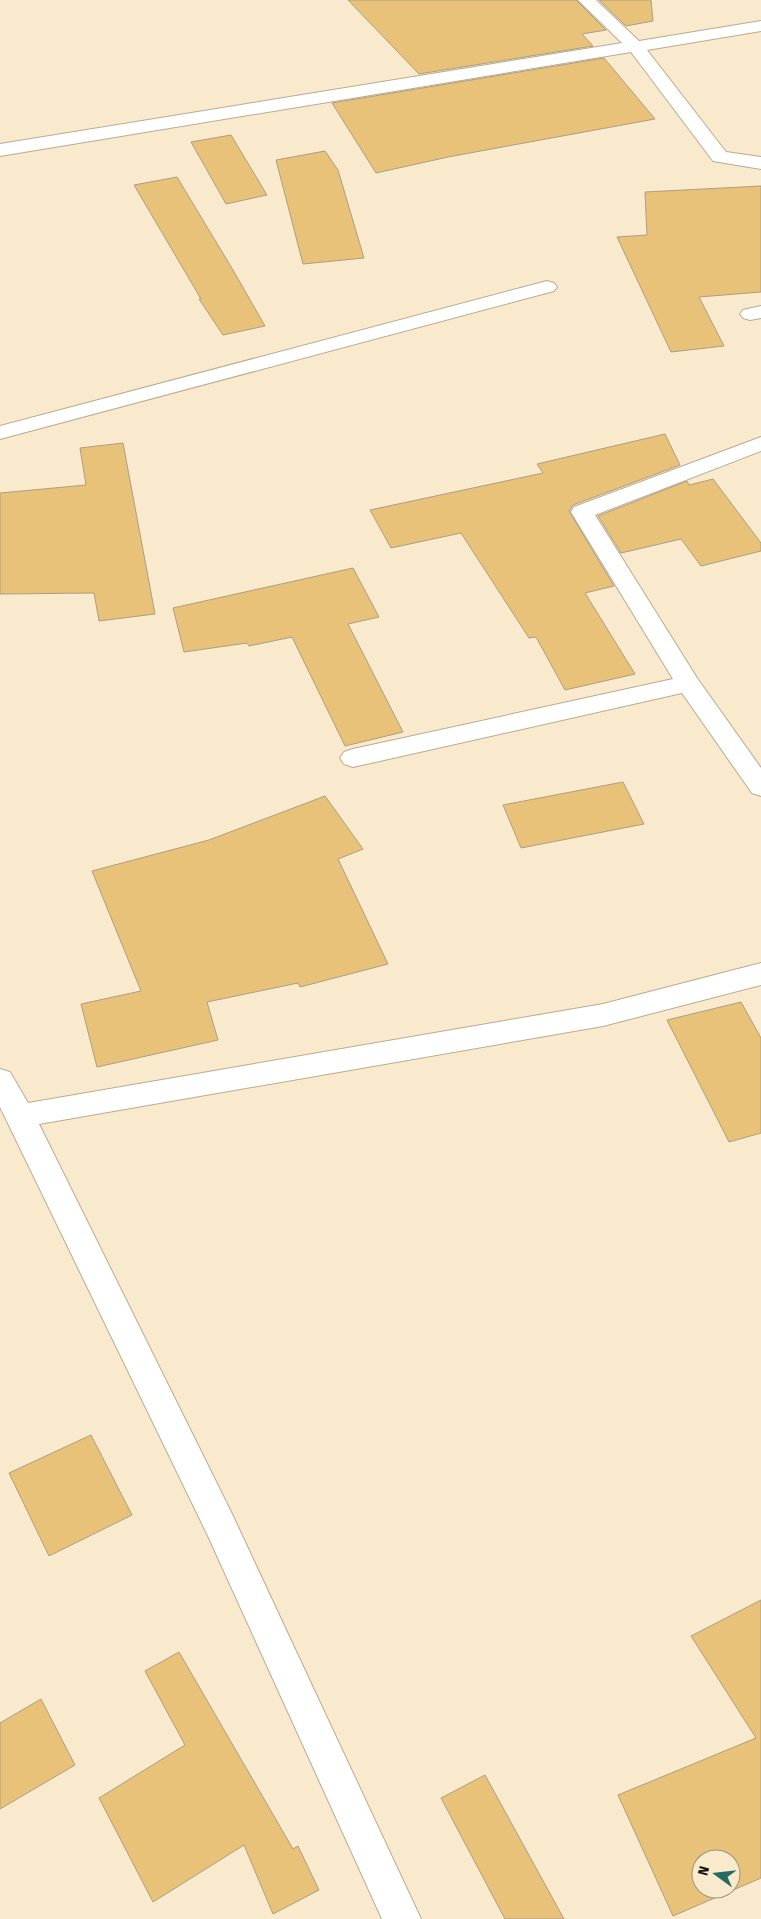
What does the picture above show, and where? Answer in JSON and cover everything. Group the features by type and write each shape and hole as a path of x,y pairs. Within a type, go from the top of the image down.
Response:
{"street":[{"path":"586,0 636,46 720,156 761,163"},
{"path":"0,150 761,26"},
{"path":"0,433 547,287"},
{"path":"761,443 582,512 688,684 761,787"},
{"path":"353,758 688,684"},
{"path":"20,1116 603,1015 761,974"},
{"path":"0,1080 20,1116 220,1524 402,1919"}],"building":[{"path":"348,0 576,0 606,30 582,34 593,46 419,74"},
{"path":"599,0 651,0 653,21 626,26"},
{"path":"604,58 655,119 448,157 376,173 332,103"},
{"path":"231,135 267,195 226,204 191,142"},
{"path":"325,151 338,170 364,258 303,264 276,160"},
{"path":"177,177 265,326 223,335 199,299 201,299 134,185"},
{"path":"761,186 761,292 699,297 724,346 671,352 617,237 647,235 645,192"},
{"path":"665,434 680,465 573,505 569,511 614,586 585,593 635,674 565,690 536,637 529,638 461,533 391,548 370,510 543,473 537,464"},
{"path":"123,443 155,614 99,621 94,593 0,594 0,493 86,485 80,448"},
{"path":"713,479 761,543 761,551 701,566 681,539 621,553 598,516 687,481 689,485"},
{"path":"353,568 379,617 348,624 403,732 345,746 292,637 249,646 247,643 184,652 173,608"},
{"path":"623,782 644,824 521,848 503,805"},
{"path":"325,796 363,849 338,859 388,964 300,987 298,983 207,1002 218,1040 97,1067 81,1004 141,991 92,871 209,840"},
{"path":"741,1002 761,1038 761,1133 729,1142 667,1020"},
{"path":"91,1435 132,1515 49,1556 9,1473"},
{"path":"761,1600 761,1878 741,1887 741,1849 691,1849 691,1899 712,1899 673,1916 618,1795 756,1738 691,1636"},
{"path":"179,1652 293,1849 298,1846 319,1890 273,1914 244,1845 153,1902 99,1798 185,1745 145,1671"},
{"path":"41,1699 75,1765 0,1809 0,1723"},
{"path":"485,1775 564,1919 505,1919 441,1798"}]}
